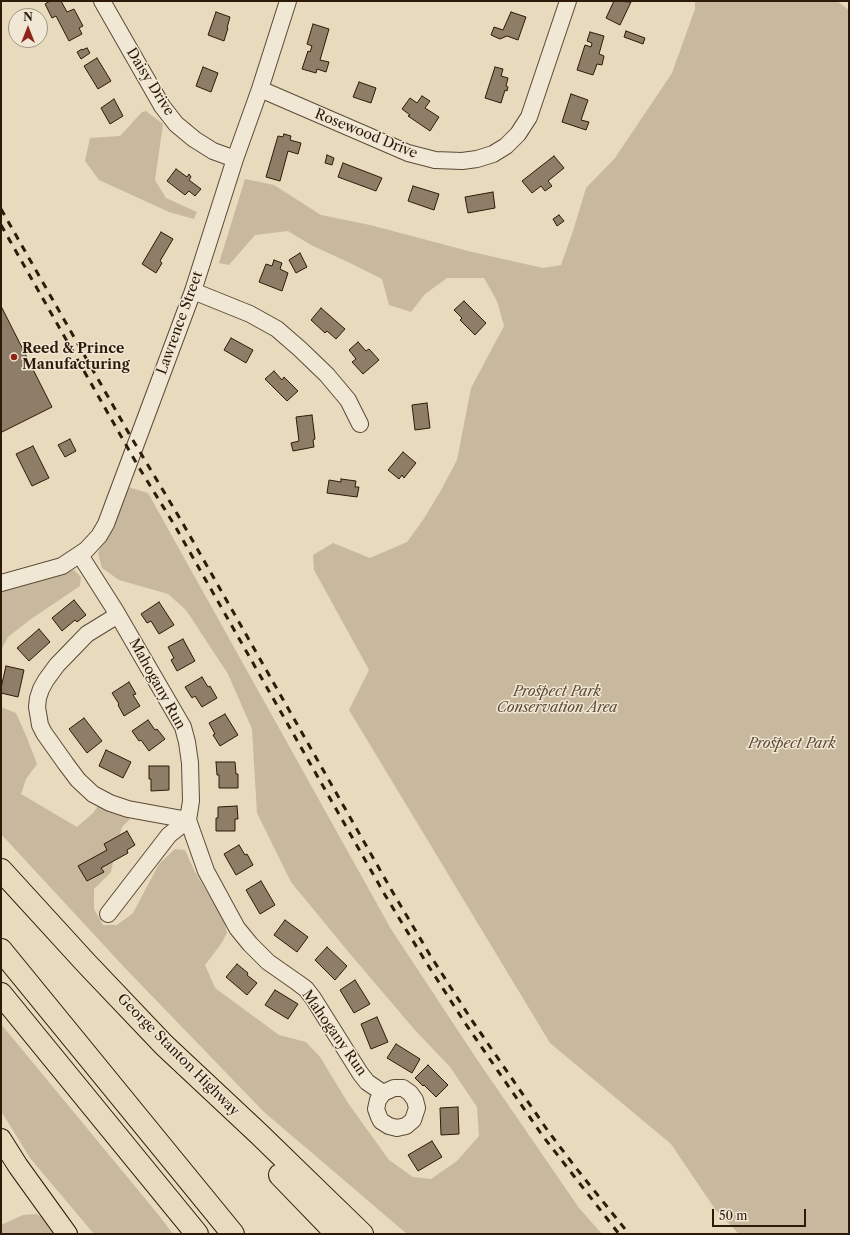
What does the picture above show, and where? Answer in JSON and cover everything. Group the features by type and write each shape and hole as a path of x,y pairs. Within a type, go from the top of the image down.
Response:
{"highway":[{"name":"George Stanton Highway","path":"1,870 164,1045 259,1134 362,1234"},
{"path":"1,950 233,1234"},
{"path":"1,994 197,1234"},
{"path":"164,1045 280,1175 337,1234"}],"main road":[{"path":"1,1139 18,1166 67,1234"}],"street":[{"name":"Daisy Drive","path":"102,1 162,106 176,124 194,139 213,151 235,159"},
{"name":"Lawrence Street","path":"1,583 62,566 86,550 99,536 106,524 193,291 288,1"},
{"name":"Rosewood Drive","path":"260,89 408,154 435,160 462,161 477,159 493,154 506,146 518,134 529,117 568,1"},
{"path":"193,291 250,314 277,329 327,374 348,400 360,424"},
{"name":"Mahogany Run","path":"80,555 118,615 183,728 190,763 191,801 188,820 206,871 237,928 268,962 306,990 313,998 360,1073 367,1082 383,1093"},
{"path":"118,615 86,634 57,665 46,680 38,698 37,707 40,725 44,733 78,780 94,794 110,803 128,809 188,820"},
{"path":"108,914 169,835 188,820"}],"green space":[{"name":"Prospect Park Conservation Area","path":"695,1 837,1 849,10 849,1234 739,1234 715,1209 671,1144 550,1043 349,710 369,670 314,570 313,555 333,543 370,558 407,542 423,520 457,460 471,388 504,326 497,301 484,278 447,278 425,294 411,312 389,305 382,279 311,245 288,231 255,235 229,265 219,263 245,179 274,185 321,215 370,225 472,252 543,268 561,265 586,188 615,158 672,73 695,9"},
{"path":"146,111 163,124 155,180 166,198 197,212 194,219 169,212 99,180 85,161 90,138 120,136 142,112"},
{"path":"128,487 148,493 391,929 476,1058 579,1208 602,1234 407,1234 264,1112 124,967 1,834 1,707 16,713 37,764 26,779 21,794 77,827 93,813 98,806 117,810 130,819 122,827 111,872 94,889 94,909 103,925 117,925 133,913 159,864 175,849 185,850 194,870 224,921 227,933 221,944 205,965 215,988 279,1035 306,1042 320,1057 348,1103 389,1160 413,1177 431,1179 457,1161 479,1136 477,1107 450,1067 414,1029 291,882 257,813 252,729 228,674 186,610 168,594 119,580 102,568 98,553"},
{"path":"74,570 81,577 80,586 31,619 8,637 1,650 1,592"},
{"path":"1,1024 173,1234 94,1234 30,1158 1,1111"},
{"path":"36,1214 42,1217 54,1234 1,1234 1,1225 23,1215"}],"building":[{"path":"50,1 61,1 67,12 74,9 83,26 79,28 82,34 69,41 56,16 52,18 45,4"},
{"path":"614,1 631,2 620,25 606,18"},
{"path":"216,12 230,17 224,41 208,35"},
{"path":"511,12 526,17 518,40 507,36 500,39 491,35 494,27 503,30"},
{"path":"313,24 329,29 320,60 329,62 326,72 317,69 316,73 302,69 308,51 310,52 312,46 307,44"},
{"path":"626,31 645,38 643,44 624,37"},
{"path":"590,32 604,36 599,54 604,56 602,65 597,64 593,75 577,70 585,45 591,47 592,43 587,41"},
{"path":"87,48 90,53 81,59 77,52"},
{"path":"97,58 111,81 98,89 84,66"},
{"path":"203,67 218,73 211,92 196,86"},
{"path":"495,67 503,69 501,76 508,78 506,86 508,87 507,91 505,90 501,103 485,98"},
{"path":"359,82 376,88 371,103 353,97"},
{"path":"571,94 588,100 581,120 589,122 586,130 562,122"},
{"path":"422,96 430,101 425,108 439,117 430,131 408,116 410,115 402,109 410,98 417,103"},
{"path":"114,99 123,116 110,124 101,108"},
{"path":"284,134 291,136 290,140 301,143 298,154 288,151 280,181 266,177 278,136 283,137"},
{"path":"327,155 334,158 332,165 325,163"},
{"path":"554,156 564,168 548,181 552,186 545,191 541,186 532,193 522,181"},
{"path":"343,163 382,178 376,191 338,177"},
{"path":"176,169 187,177 189,174 191,177 189,180 201,189 195,196 189,191 185,195 167,181"},
{"path":"413,186 439,194 434,210 408,201"},
{"path":"493,192 495,208 468,213 465,197"},
{"path":"559,215 564,221 557,226 553,219"},
{"path":"161,232 173,239 160,261 162,263 156,273 142,264"},
{"path":"300,253 307,267 296,273 289,260"},
{"path":"274,260 282,263 280,269 288,273 282,291 259,282 266,264 272,266"},
{"path":"464,301 486,323 475,335 460,320 462,318 454,310"},
{"name":"Reed & Prince Manufacturing","path":"1,306 52,407 2,432 1,431"},
{"path":"321,308 345,329 336,339 327,331 325,333 311,320"},
{"path":"231,338 253,350 246,363 224,350"},
{"path":"358,342 366,351 369,349 379,360 363,374 352,362 356,359 349,350"},
{"path":"274,371 282,380 284,377 298,391 287,401 265,379"},
{"path":"427,403 430,428 415,430 412,405"},
{"path":"312,415 315,439 313,440 314,447 293,451 291,443 299,441 296,417"},
{"path":"70,439 76,451 65,457 58,445"},
{"path":"33,446 49,478 32,486 16,454"},
{"path":"403,452 416,463 404,478 402,475 399,479 388,470"},
{"path":"341,479 356,481 355,487 359,487 357,497 327,493 329,480 341,482"},
{"path":"74,600 86,615 77,622 75,620 62,631 52,618"},
{"path":"159,602 174,625 159,634 151,621 147,623 141,614"},
{"path":"39,629 50,642 29,661 17,648"},
{"path":"183,639 195,661 177,671 171,660 174,658 168,647"},
{"path":"6,666 24,670 18,697 1,693"},
{"path":"202,677 208,687 210,686 217,698 202,707 195,696 192,698 185,687"},
{"path":"129,682 136,694 133,695 140,706 124,716 112,693"},
{"path":"225,714 238,735 220,746 213,735 215,734 209,723"},
{"path":"84,718 102,741 87,753 69,729"},
{"path":"148,720 155,730 157,729 165,739 149,751 132,731"},
{"path":"106,750 131,762 123,778 99,766"},
{"path":"216,762 235,762 236,774 238,774 238,788 219,788 219,775 217,775"},
{"path":"149,766 169,766 169,790 151,791"},
{"path":"237,806 238,819 235,819 235,831 216,831 218,807"},
{"path":"127,831 135,845 127,850 128,853 101,868 104,872 87,881 78,866 107,850 104,844"},
{"path":"239,845 245,855 247,854 253,865 236,875 224,854"},
{"path":"261,881 275,905 260,914 246,890"},
{"path":"285,920 308,937 297,952 274,935"},
{"path":"327,947 347,966 335,980 315,960"},
{"path":"237,964 257,983 247,995 226,977"},
{"path":"355,980 370,1004 354,1013 340,990"},
{"path":"275,990 298,1004 288,1019 265,1005"},
{"path":"377,1017 388,1042 371,1049 361,1024"},
{"path":"396,1044 420,1059 412,1073 387,1058"},
{"path":"428,1065 448,1085 436,1097 415,1078"},
{"path":"458,1107 459,1134 441,1135 440,1108"},
{"path":"432,1141 442,1157 418,1171 408,1155"}],"railway":[{"path":"1,209 430,955 471,1019 548,1131 629,1234"},
{"path":"1,225 138,466 175,526 385,895 424,959 465,1023 542,1135 619,1234"}],"place":[{"name":"Reed & Prince Manufacturing","path":"14,357"}],"park label":[{"name":"Prospect Park","path":"792,744"}]}
